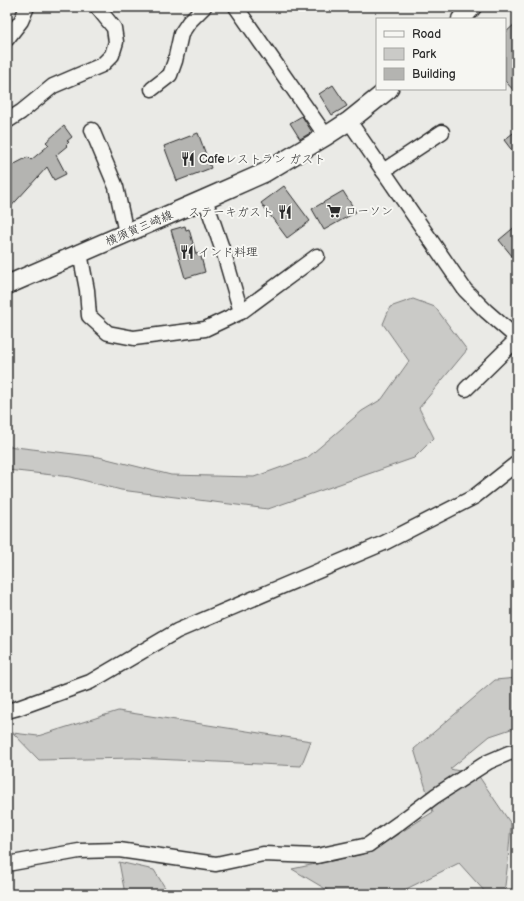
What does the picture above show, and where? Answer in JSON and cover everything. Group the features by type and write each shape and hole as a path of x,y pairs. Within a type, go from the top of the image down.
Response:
{"main road":[{"path":"462,18 472,7"},
{"name":"横須賀三崎線","path":"7,285 264,173 349,121 388,90"}],"street":[{"path":"7,39 21,21 27,7"},
{"path":"7,121 54,86 102,65 112,55 116,42 114,28 97,7"},
{"path":"152,89 170,75 175,61 181,34 189,22 204,7"},
{"path":"236,7 326,136"},
{"path":"349,121 465,290 517,338 466,389"},
{"path":"92,130 116,187 126,233"},
{"path":"383,171 442,132"},
{"path":"205,199 225,257 241,312"},
{"path":"80,253 87,290 89,316 108,333 134,338 205,329 241,312 317,256"},
{"path":"7,711 90,682 177,630 384,542 474,497 517,462"},
{"path":"7,864 79,851 119,850 216,864 263,854 317,856 368,845 435,796 488,762 509,753 517,752"}],"green space":[{"path":"413,299 435,307 467,350 419,408 434,438 414,458 268,509 121,490 71,477 7,470 7,446 99,457 171,475 254,477 307,458 362,411 382,399 409,361 383,324 390,307"},
{"path":"517,678 517,727 490,736 450,769 478,775 511,824 504,894 487,894 459,863 396,894 334,894 292,869 368,853 433,812 414,749 495,680"},
{"path":"118,711 311,741 301,766 134,758 39,760 13,733 38,736"},
{"path":"119,862 154,870 169,894 125,894"}],"building":[{"path":"517,22 517,94 506,82 506,32"},
{"path":"333,85 347,106 332,115 319,94"},
{"path":"302,116 312,132 300,139 290,123"},
{"path":"64,126 72,137 67,141 69,142 66,145 67,146 56,155 66,174 54,180 47,167 7,211 7,168 28,157 31,160 49,145 46,142"},
{"path":"517,130 517,157 504,140"},
{"path":"198,133 211,168 177,181 164,146"},
{"name":"ステーキガスト","path":"284,186 310,221 287,238 261,203"},
{"name":"ローソン","path":"343,191 356,212 324,230 312,209"},
{"path":"517,225 517,262 499,240"},
{"path":"185,226 186,230 189,229 196,254 200,253 205,272 185,278 171,230"}],"place":[{"name":"Cafeレストラン ガスト","path":"188,159"},
{"name":"ローソン","path":"334,211"},
{"name":"ステーキガスト","path":"285,212"},
{"name":"インド料理","path":"187,252"}]}
